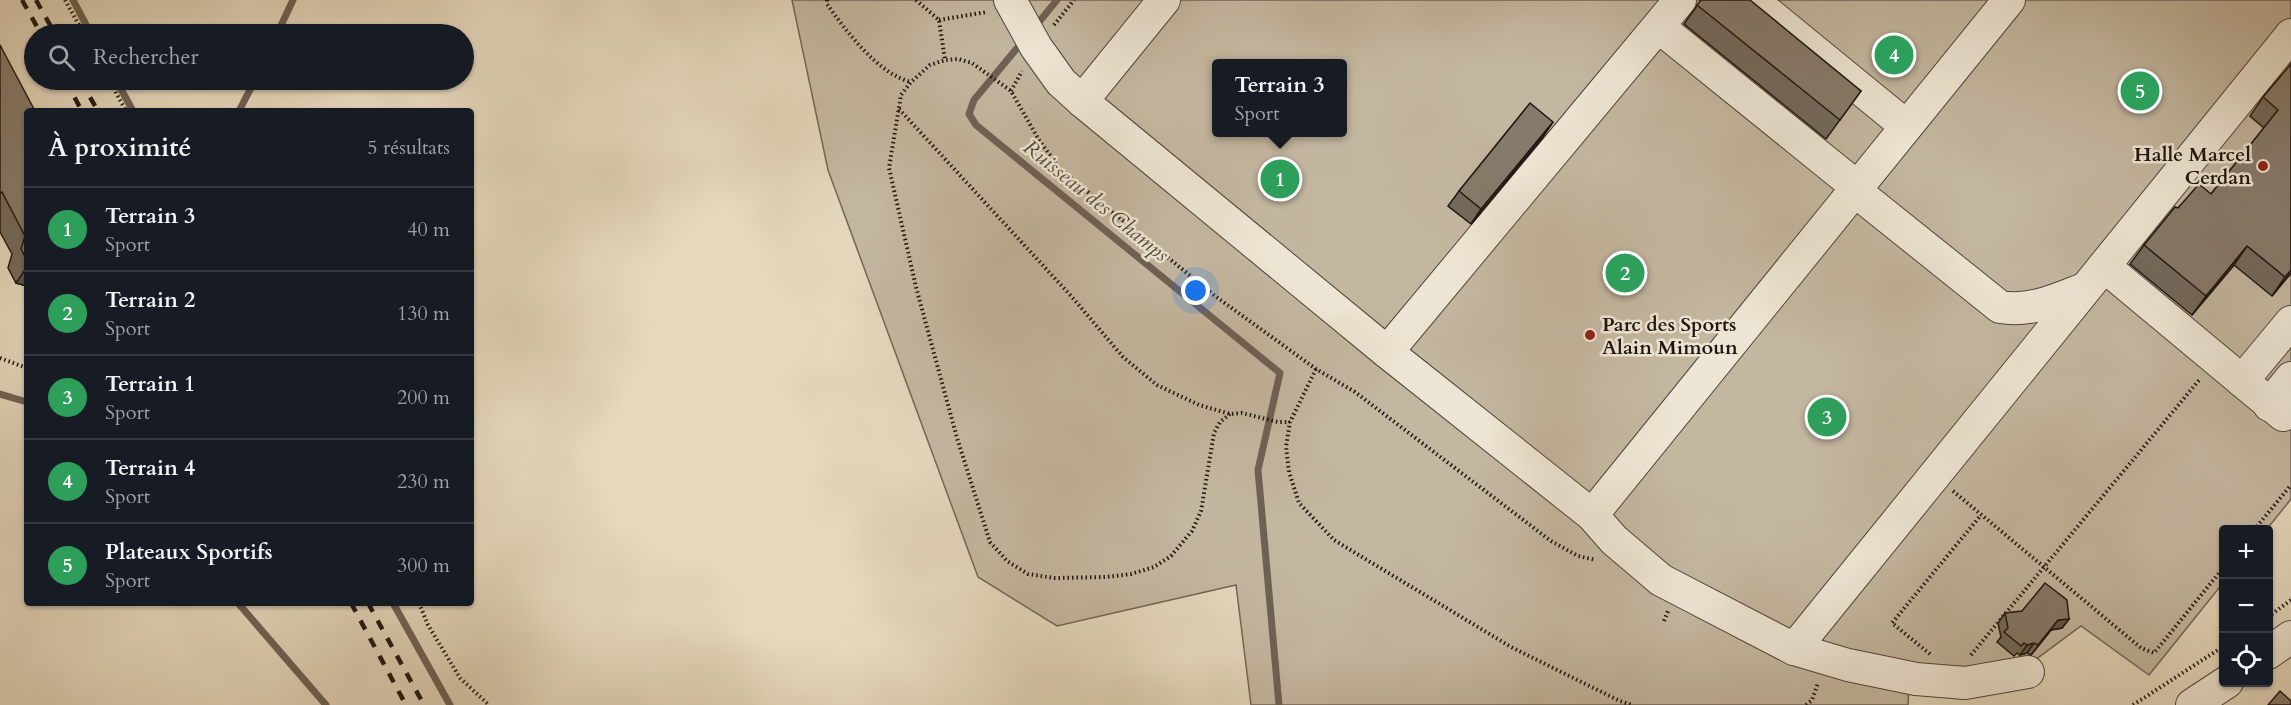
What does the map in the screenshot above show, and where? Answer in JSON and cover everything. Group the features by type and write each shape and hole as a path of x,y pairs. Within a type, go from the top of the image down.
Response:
{"street":[{"path":"1082,101 1164,0"},
{"path":"1387,352 1680,0"},
{"path":"1752,0 1906,126"},
{"path":"1592,515 2009,0"},
{"path":"1021,19 1061,82 1082,101 1387,352 1592,515 1614,540 1661,580 1794,649 1848,665 1916,679 1965,683 2028,672"},
{"path":"1659,27 2000,307 2016,310 2033,307 2094,278"},
{"path":"1794,649 2291,35"},
{"path":"2094,278 2216,359 2276,410 2291,378"},
{"path":"2242,381 2289,329"},
{"path":"2273,650 2291,637"},
{"path":"2192,705 2219,687"}],"path":[{"path":"65,0 78,24"},
{"path":"827,0 827,4 844,28 889,74 911,82"},
{"path":"916,0 939,20 945,60"},
{"path":"939,20 1021,19"},
{"path":"1230,414 1221,422 1215,433 1201,511 1192,531 1171,556 1154,567 1131,574 1106,577 1037,576 1028,574 1007,561 990,542 957,438 916,287 889,168 901,95 911,82 930,65 945,60 958,59 972,63 985,72 1011,91 1038,140 1061,170 1215,296 1316,369 1355,392 1551,541 1578,556 1597,561"},
{"path":"114,90 124,108"},
{"path":"898,109 1072,297 1123,357 1158,385 1199,405 1230,414 1242,413 1278,422 1290,422"},
{"path":"0,358 24,367"},
{"path":"1970,657 2216,359"},
{"path":"1316,369 1290,422 1286,447 1299,503 1334,540 1511,647 1620,702 1632,705"},
{"path":"1934,476 2141,648 2154,653 2219,572"},
{"path":"2258,525 2291,485"},
{"path":"1937,660 1892,623 1981,515"},
{"path":"2273,613 2291,600"},
{"path":"419,606 428,625 460,678 489,705"},
{"path":"2133,705 2219,649"}],"shaded area":[{"name":"Parc des Sports Alain Mimoun","path":"792,0 2291,0 2291,499 2270,525 2219,525 2219,588 2149,675 2081,626 2027,666 1909,683 1908,705 1251,705 1236,585 1057,626 978,577 828,170"}],"building":[{"path":"1701,0 1750,0 1861,91 1840,120 1697,5"},
{"path":"0,45 33,108 24,108 24,234 2,192 0,194"},
{"name":"Halle Marcel Cerdan","path":"2291,64 2291,270 2285,277 2247,246 2206,296 2144,245 2175,207 2178,208 2199,184 2211,194 2278,110 2263,97"},
{"path":"1530,103 1553,122 1481,209 1459,191"},
{"path":"24,239 24,254 21,249"},
{"path":"2045,583 2067,600 2069,619 2058,620 2038,645 2024,643 2021,646 2004,632 2008,628 2005,613 2022,611"},
{"path":"2280,691 2291,701 2291,705 2268,705"}],"waterway":[{"path":"73,0 86,24"},
{"path":"282,24 293,0"},
{"name":"Ruisseau des Champs","path":"1034,28 1057,0"},
{"name":"Ruisseau des Champs","path":"1023,41 974,100 969,114 976,125 1280,373 1258,470 1279,705"},
{"path":"121,90 131,108"},
{"path":"241,108 250,90"},
{"path":"0,394 24,401"},
{"path":"241,606 326,705"},
{"path":"395,606 450,705"}],"railway":[{"path":"22,0 35,24"},
{"path":"36,0 49,24"},
{"path":"70,90 80,108"},
{"path":"86,90 96,108"},
{"path":"353,606 406,705"},
{"path":"370,606 424,705"}],"place":[{"name":"Terrain 4","path":"1894,55"},
{"name":"Plateaux Sportifs","path":"2140,91"},
{"name":"Halle Marcel Cerdan","path":"2263,166"},
{"name":"Terrain 3","path":"1280,179"},
{"name":"Terrain 2","path":"1625,273"},
{"name":"Parc des Sports Alain Mimoun","path":"1590,335"},
{"name":"Terrain 1","path":"1827,417"}]}
